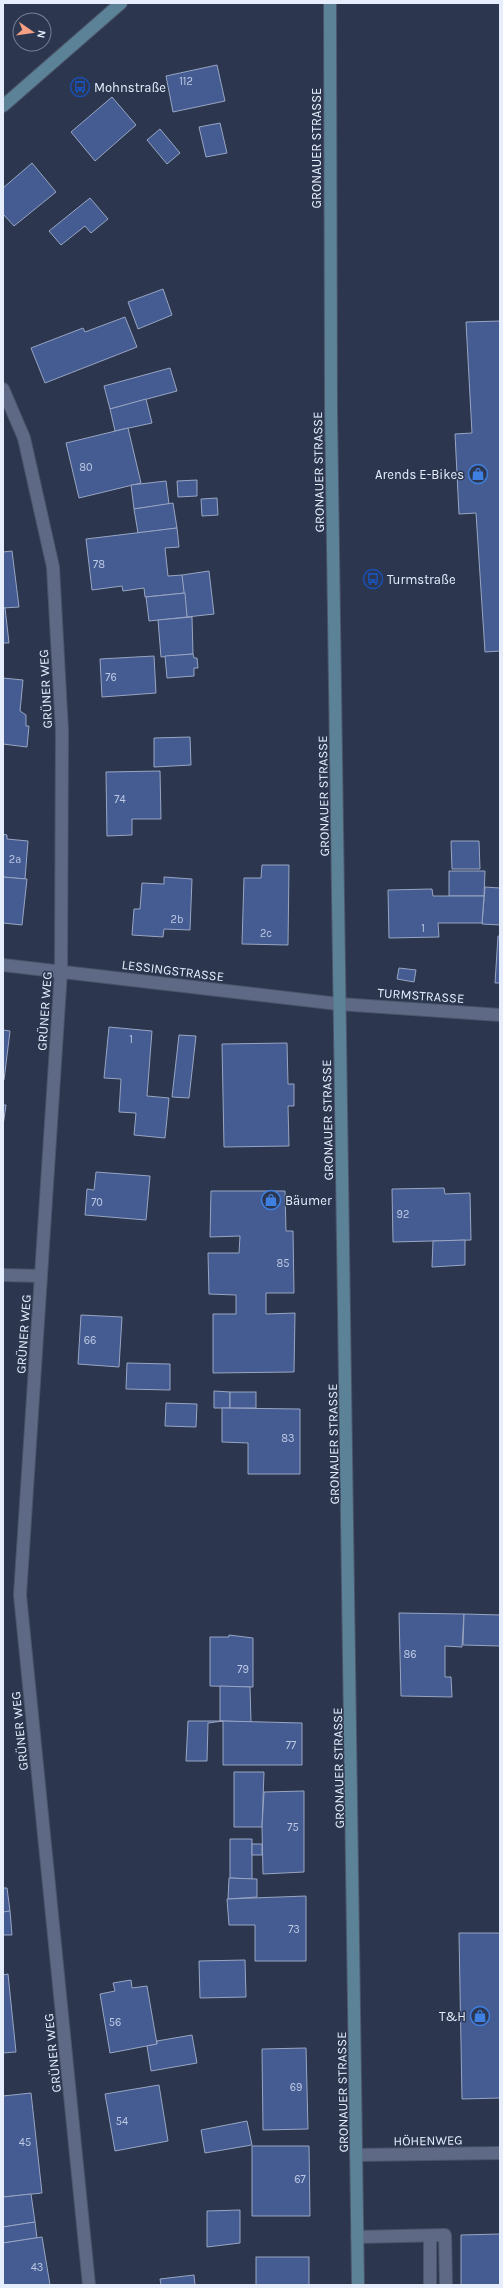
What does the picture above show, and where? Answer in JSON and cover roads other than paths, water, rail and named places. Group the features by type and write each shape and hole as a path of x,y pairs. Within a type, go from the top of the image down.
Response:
{"main road":[{"path":"3,106 121,3"},
{"name":"GRONAUER STRASSE","path":"330,3 331,409 339,1004 350,1603 358,2285"}],"street":[{"name":"GRÜNER WEG","path":"3,389 24,438 53,567 62,731 61,971 20,1595 89,2285"},
{"name":"LESSINGSTRASSE","path":"3,965 339,1004"},
{"name":"TURMSTRASSE","path":"339,1004 500,1015"},
{"path":"3,1275 40,1276"},
{"name":"HÖHENWEG","path":"356,2155 500,2153"},
{"path":"430,2236 430,2285"},
{"path":"358,2237 445,2236 446,2285"}],"place":[{"name":"Mohnstraße","path":"80,87"},
{"name":"Arends E-Bikes","path":"478,474"},
{"name":"Turmstraße","path":"373,579"},
{"name":"Bäumer","path":"271,1200"},
{"name":"T&H","path":"480,2016"}]}
